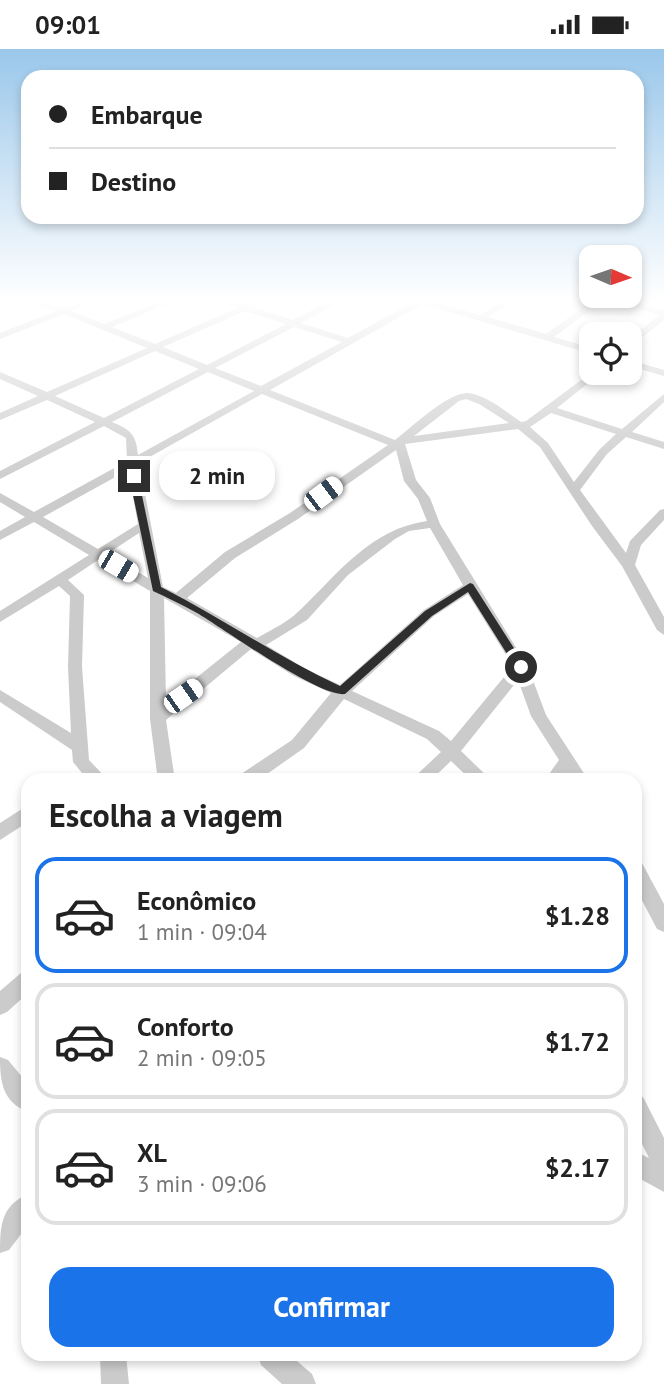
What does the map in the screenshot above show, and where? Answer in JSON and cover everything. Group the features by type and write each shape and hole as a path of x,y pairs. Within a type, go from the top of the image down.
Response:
{"street":[{"path":"0,417 119,363"},
{"path":"192,363 398,442 518,425 531,427 628,565 664,629"},
{"path":"0,476 214,363"},
{"path":"0,536 312,363"},
{"path":"642,367 664,373"},
{"path":"0,375 130,436 134,476 157,589 158,719 166,773"},
{"path":"531,427 581,385"},
{"path":"178,599 229,555 294,516 454,399 467,396 482,402 518,425"},
{"path":"574,490 603,452 664,397"},
{"path":"550,409 664,446"},
{"path":"115,427 119,413"},
{"path":"398,442 408,476 424,498 434,524 470,586 521,667 539,716 575,773"},
{"path":"0,497 299,671 433,735 475,773"},
{"path":"628,565 635,544 664,513"},
{"path":"158,719 175,702 254,643 302,617 344,572 391,537 406,528 434,524"},
{"path":"0,617 144,525"},
{"path":"60,581 68,585 77,596 75,667 80,770"},
{"path":"253,773 298,744 341,692 429,613 470,586"},
{"path":"427,773 452,752 521,667"},
{"path":"0,695 80,770"},
{"path":"558,773 568,760"},
{"path":"0,833 21,817"},
{"path":"642,882 664,923"},
{"path":"0,1005 21,986"},
{"path":"0,1068 21,1093"},
{"path":"642,1119 664,1163"},
{"path":"642,1167 664,1179"},
{"path":"0,1241 21,1215"},
{"path":"113,1361 115,1384"},
{"path":"277,1361 302,1384"}],"route":[{"path":"134,476 157,589 199,610 275,658 341,692 429,613 470,586 521,667"}]}
